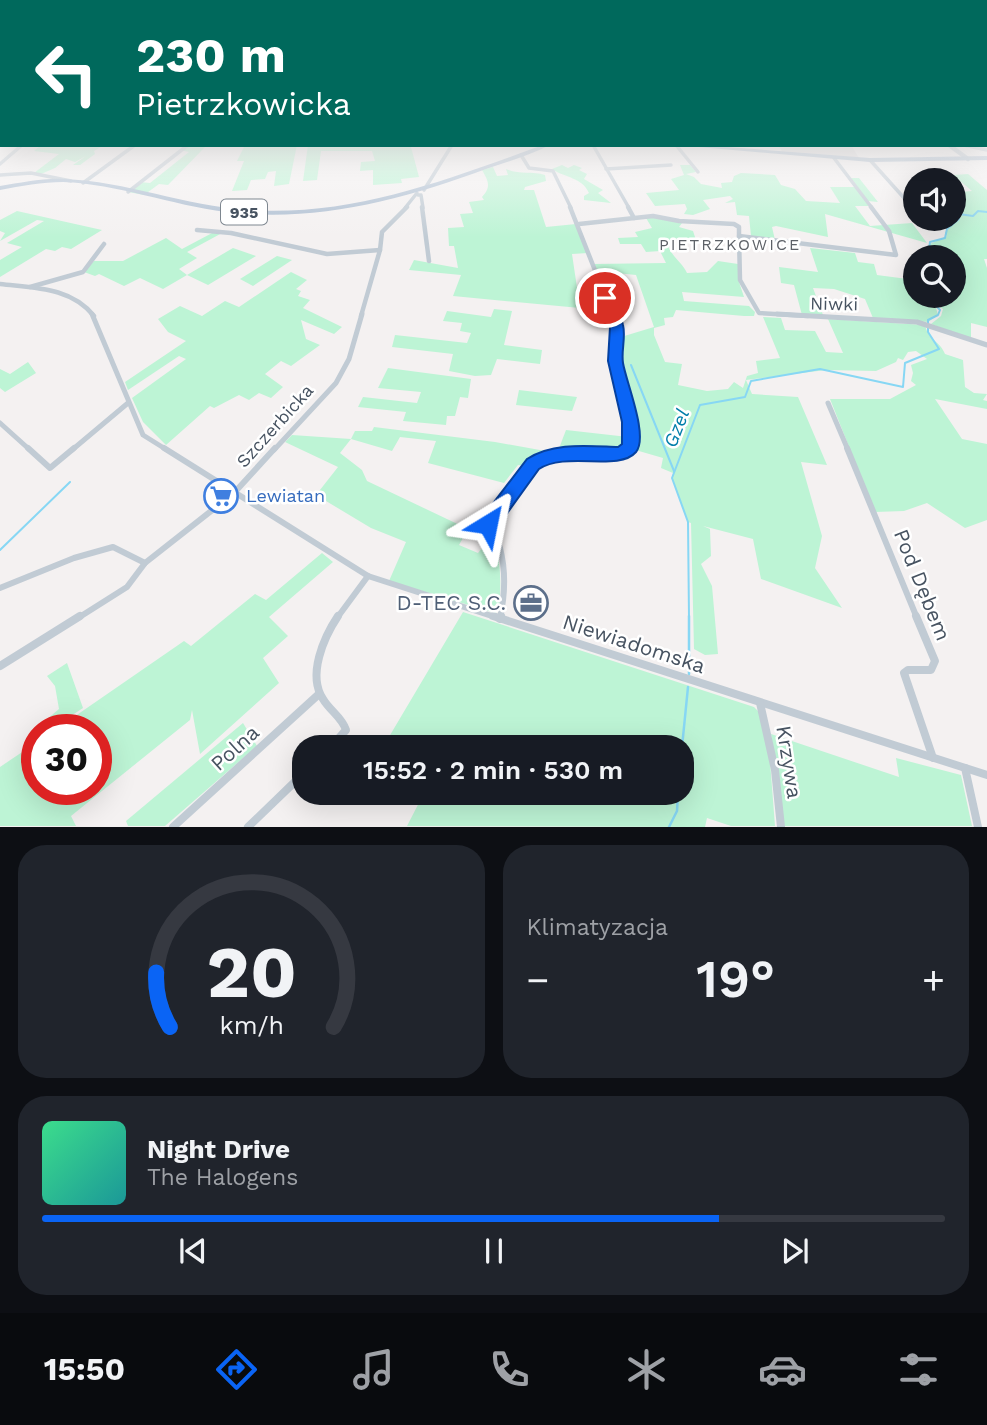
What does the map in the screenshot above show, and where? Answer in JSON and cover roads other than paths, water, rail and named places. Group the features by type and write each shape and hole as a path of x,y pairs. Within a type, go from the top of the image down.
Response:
{"main road":[{"name":"935","path":"0,188 48,178 206,208 272,213 336,210 420,192 508,160"},
{"path":"863,160 910,160"}],"street":[{"path":"83,183 115,160"},
{"path":"128,192 169,160"},
{"name":"Szczerbicka","path":"0,666 127,587 145,563 234,493 336,383 345,370 380,250 382,232 420,192 442,160"},
{"path":"500,619 503,555 499,540 489,527 490,518 533,464 543,458 576,452 621,454 630,447 630,422 615,361 617,327 579,224 553,171 529,168 524,160"},
{"path":"602,160 635,218"},
{"path":"688,160 698,172"},
{"path":"579,224 658,216 680,221 734,224 739,227 739,236 896,255 889,231 835,160"},
{"path":"870,160 903,197"},
{"path":"607,169 671,165"},
{"path":"0,175 31,173 48,178"},
{"path":"420,192 429,261"},
{"path":"197,230 231,233 327,254 380,250"},
{"name":"Niwki","path":"739,236 740,280 759,313 925,324 987,345"},
{"path":"27,288 83,272 104,244"},
{"path":"0,284 75,297 88,306 142,435 234,493"},
{"path":"0,423 50,468 128,403"},
{"name":"Pod Dębem","path":"828,403 935,661 931,670 908,670 904,673 933,758"},
{"name":"Niewiadomska","path":"234,493 368,576 933,758"},
{"path":"0,588 95,551 113,547 145,563"},
{"path":"342,735 346,730 345,723 319,694 317,676 322,642 329,626 368,576"},
{"name":"Polna","path":"173,827 319,694"},
{"name":"Krzywa","path":"760,704 775,769 781,827"},
{"path":"933,758 987,775"},
{"path":"965,768 978,827"},
{"path":"248,827 292,785"}],"waterway":[{"name":"Gzel","path":"930,245 930,242 945,238 947,229 959,219 959,214 973,216 978,211 987,212"},
{"name":"Gzel","path":"689,618 688,522 672,478 700,405 745,397 751,381 820,369 903,387 905,363 939,349 928,332 928,320 938,315 938,308"},
{"path":"631,365 674,471"},
{"path":"0,550 70,482"},
{"name":"Gzel","path":"689,618 689,674"},
{"name":"Gzel","path":"683,735 688,687"},
{"name":"Gzel","path":"669,827 677,805"}],"place":[{"name":"Lewiatan","path":"221,496"},
{"name":"D-TEC S.C.","path":"531,603"}],"district":[{"name":"PIETRZKOWICE","path":"730,244"}]}
